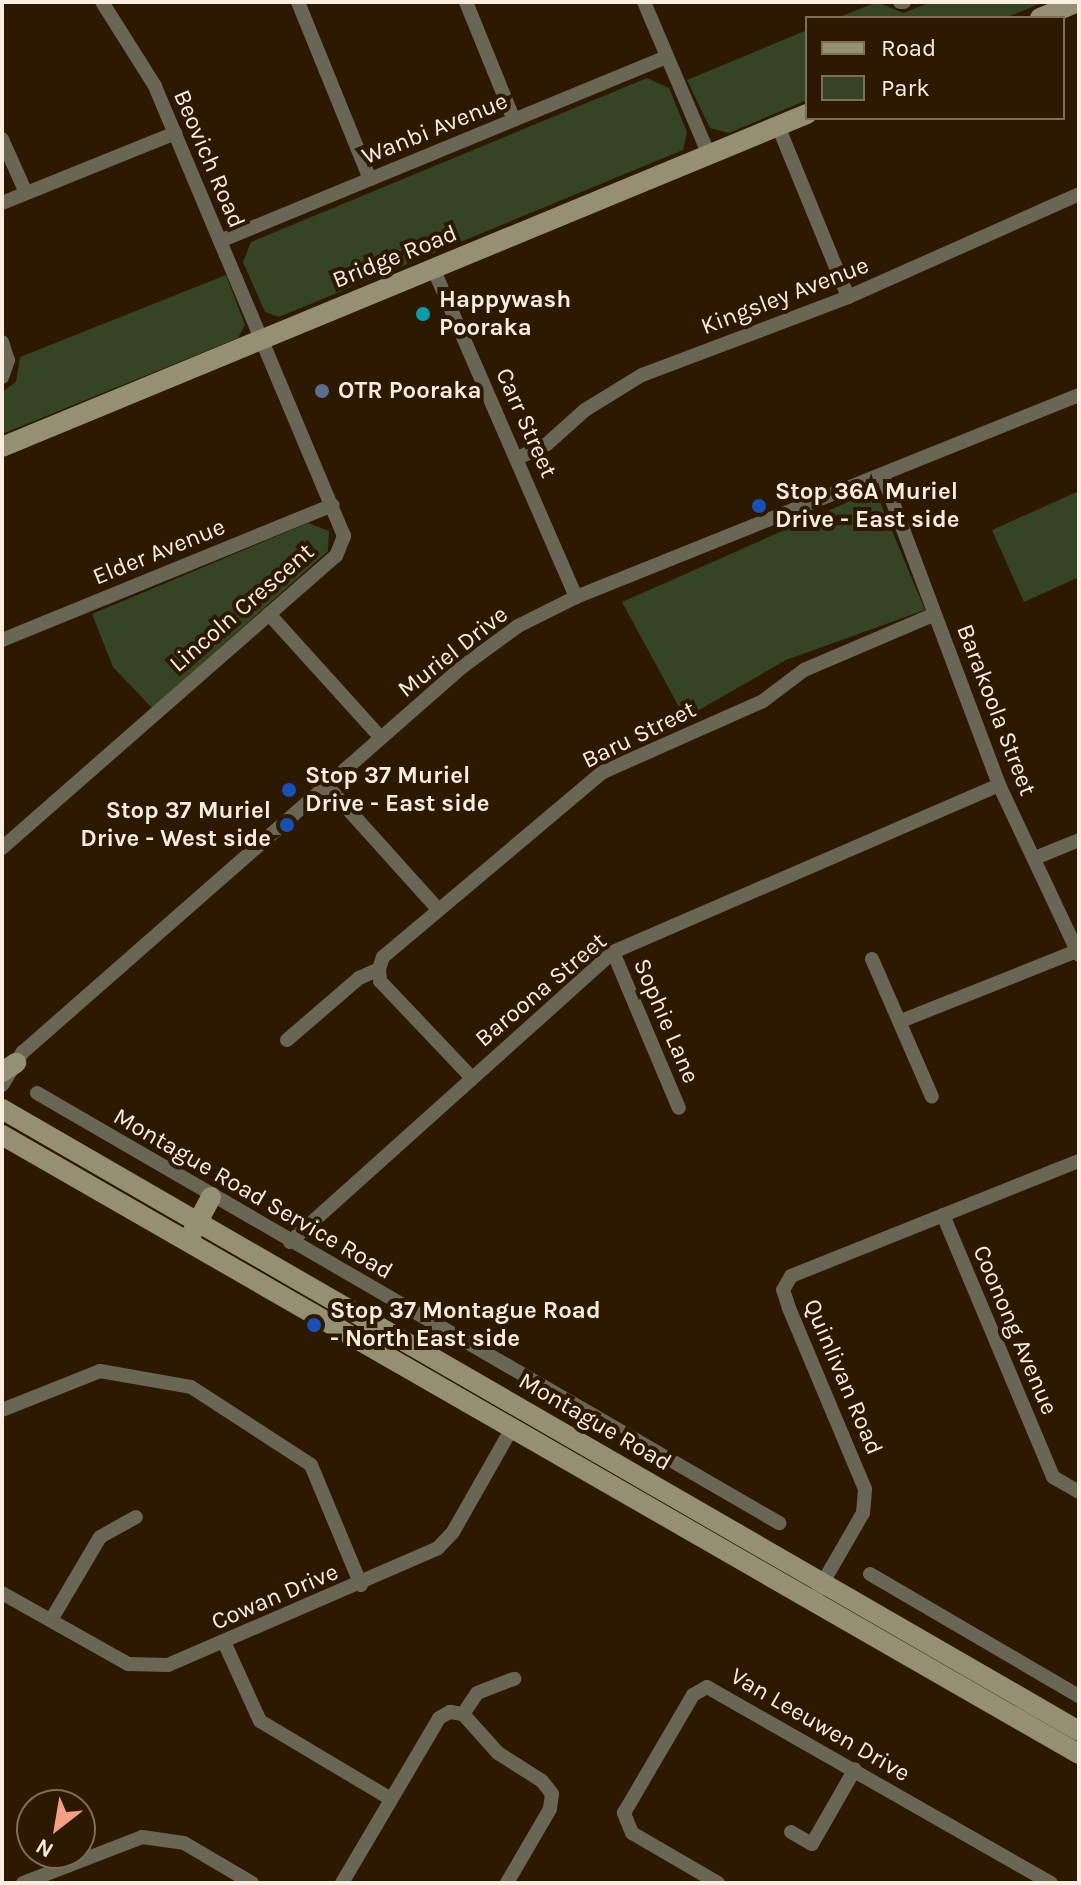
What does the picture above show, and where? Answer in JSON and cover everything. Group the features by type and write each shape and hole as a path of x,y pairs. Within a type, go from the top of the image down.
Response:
{"main road":[{"path":"1045,16 1078,2"},
{"name":"Bridge Road","path":"2,447 805,115"},
{"name":"Montague Road","path":"2,1109 197,1222 517,1419"},
{"name":"Montague Road","path":"2,1135 188,1242 517,1419 818,1592 1079,1731"},
{"path":"188,1242 211,1197"},
{"name":"Montague Road","path":"818,1592 1079,1754"}],"street":[{"name":"Beovich Road","path":"102,2 140,57 262,341"},
{"path":"298,2 370,179"},
{"path":"466,2 514,120"},
{"path":"644,2 709,155"},
{"name":"Wanbi Avenue","path":"220,241 667,57"},
{"path":"778,126 848,297"},
{"path":"2,203 175,133"},
{"path":"2,139 26,193"},
{"name":"Kingsley Avenue","path":"518,458 547,444 585,410 642,375 848,297 1079,194"},
{"name":"Carr Street","path":"433,268 576,597"},
{"name":"Lincoln Crescent","path":"2,848 336,556 344,536 262,341"},
{"path":"2,342 8,360 2,377"},
{"name":"Muriel Drive","path":"2,1085 9,1068 381,738 518,626 576,597 1079,395"},
{"name":"Barakoola Street","path":"883,476 999,785 1078,953"},
{"name":"Elder Avenue","path":"2,640 333,505"},
{"path":"269,614 381,738"},
{"name":"Baru Street","path":"287,1040 359,978 379,969 383,957 603,772 763,701 804,670 935,614"},
{"name":"Baroona Street","path":"290,1242 613,952 999,785"},
{"path":"328,787 438,909"},
{"path":"1035,858 1079,840"},
{"name":"Sophie Lane","path":"613,952 679,1108"},
{"path":"901,1021 1078,953"},
{"path":"872,959 932,1097"},
{"path":"379,969 380,981 472,1078"},
{"name":"Montague Road Service Road","path":"37,1093 211,1197 779,1523"},
{"name":"Quinlivan Road","path":"818,1592 863,1513 865,1489 783,1290 791,1276 1079,1161"},
{"name":"Coonong Avenue","path":"943,1215 1053,1477 1079,1492"},
{"path":"2,1410 100,1371 191,1387 311,1465 361,1585"},
{"name":"Cowan Drive","path":"2,1593 137,1667 168,1665 428,1554 446,1540 517,1419"},
{"path":"51,1620 100,1537 136,1517"},
{"path":"870,1574 1079,1696"},
{"path":"224,1642 260,1721 391,1799"},
{"path":"463,1714 477,1693 514,1679"},
{"name":"Van Leeuwen Drive","path":"718,1883 632,1833 625,1820 627,1806 693,1695 707,1687 1051,1883"},
{"path":"342,1883 439,1718 450,1712 463,1714 498,1753 542,1781 552,1794 550,1809 507,1883"},
{"path":"791,1832 812,1844 855,1769"},
{"path":"23,1883 142,1837 184,1843 252,1883"}],"green space":[{"path":"877,2 903,13 931,2 1044,2 1010,16 842,16"},
{"path":"805,31 805,101 729,133 710,128 687,80"},
{"path":"647,78 669,88 687,132 683,150 279,317 265,312 243,262 251,242"},
{"path":"226,275 245,325 238,338 2,434 2,392 16,382 20,357"},
{"path":"875,490 925,610 786,660 685,718 622,602"},
{"path":"1079,491 1079,577 1024,602 992,530"},
{"path":"308,523 329,531 328,551 152,708 113,667 92,614"}],"place":[{"name":"Happywash Pooraka","path":"423,314"},
{"name":"OTR Pooraka","path":"322,391"},
{"name":"Stop 36A Muriel Drive - East side","path":"759,506"},
{"name":"Stop 37 Muriel Drive - East side","path":"289,790"},
{"name":"Stop 37 Muriel Drive - West side","path":"287,825"},
{"name":"Stop 37 Montague Road - North East side","path":"314,1325"}]}
